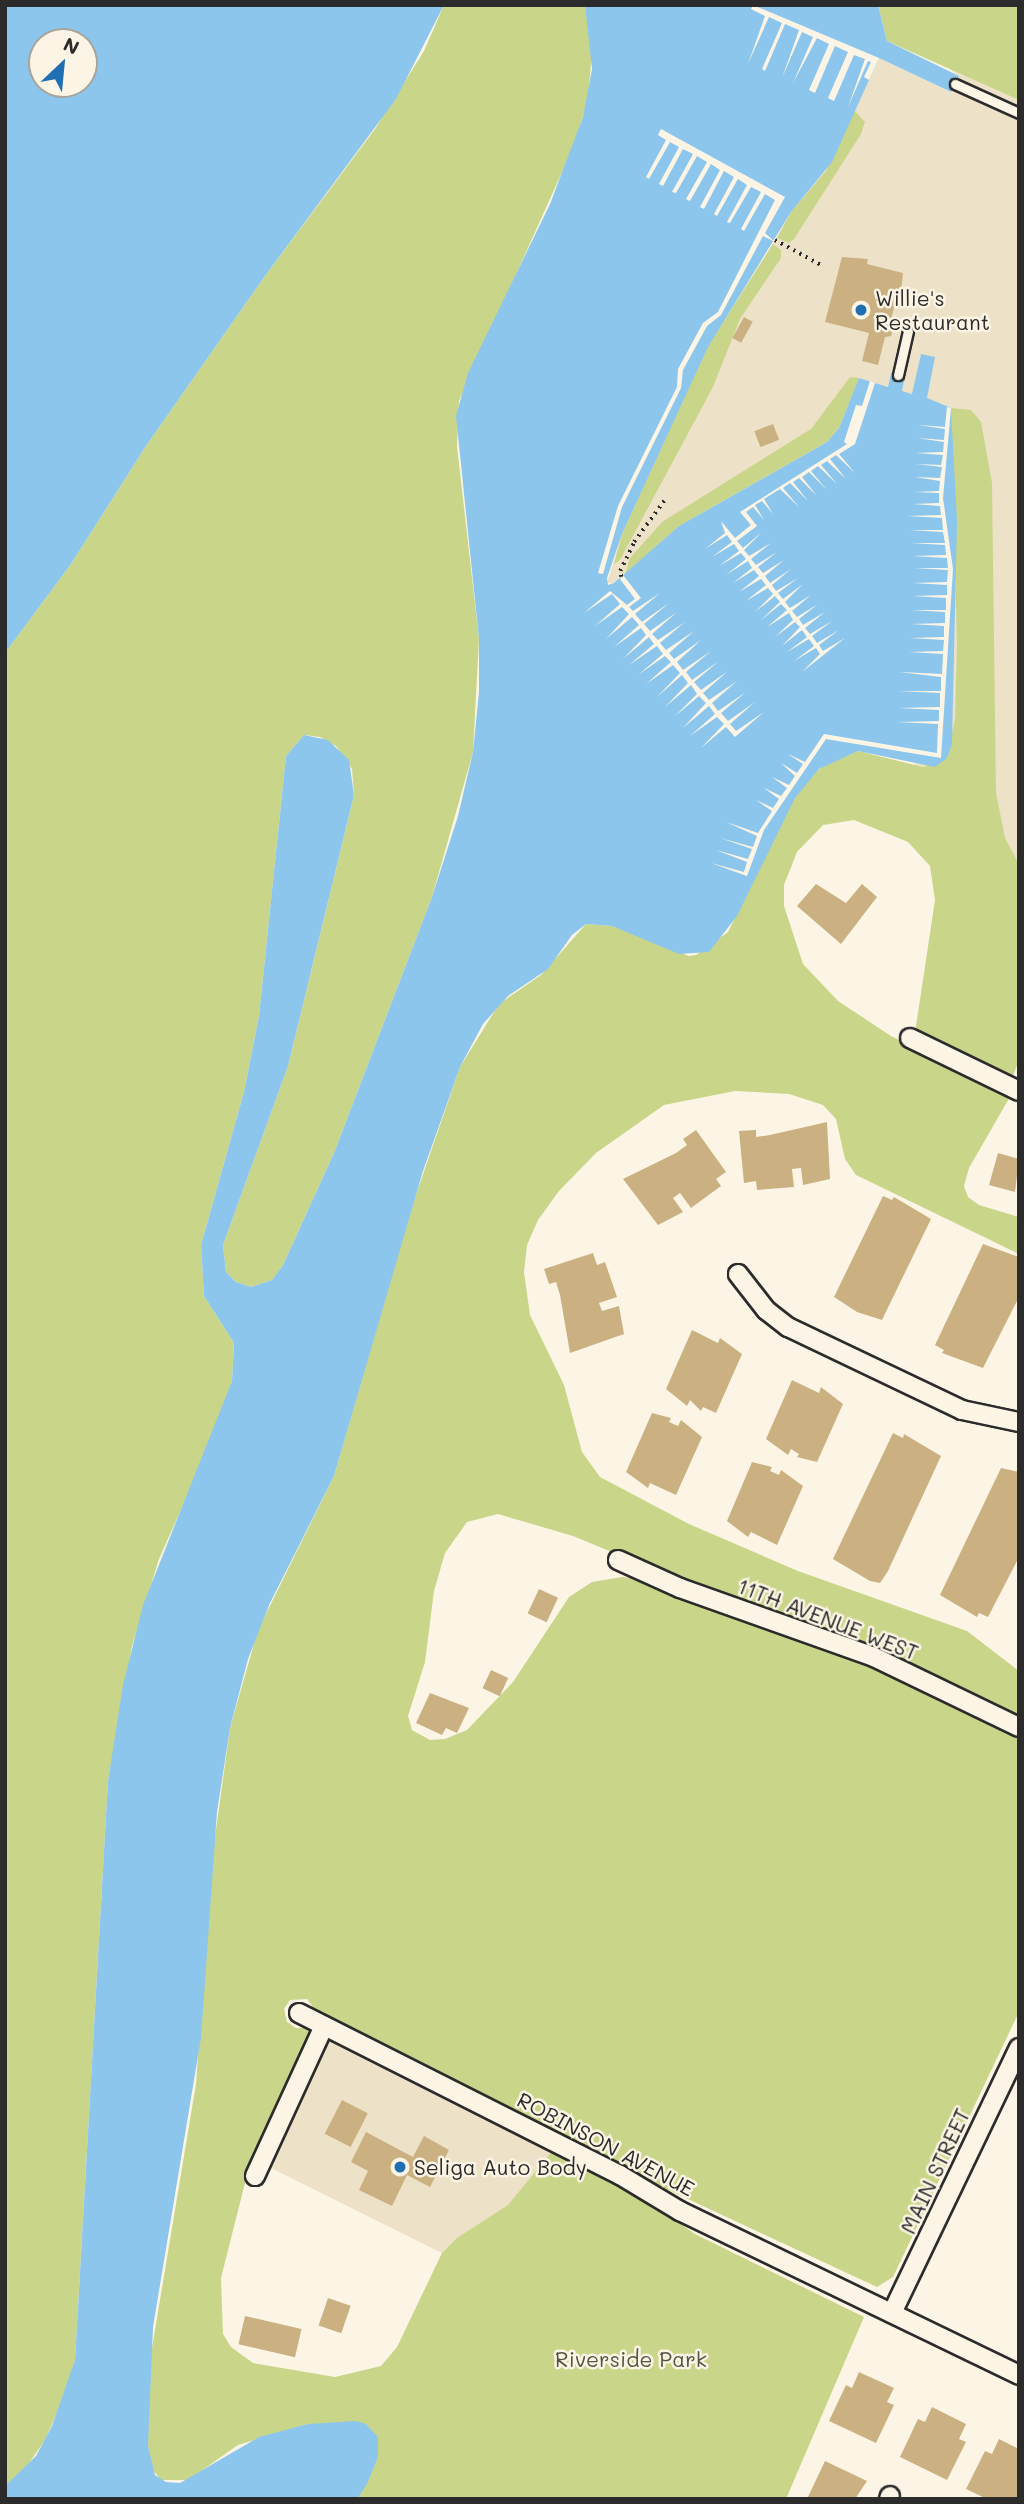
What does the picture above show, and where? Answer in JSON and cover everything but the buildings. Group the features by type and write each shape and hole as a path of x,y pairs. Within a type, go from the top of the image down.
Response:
{"street":[{"path":"910,1038 1019,1091"},
{"path":"738,1274 766,1310 788,1327 962,1410 1019,1422"},
{"name":"11TH AVENUE WEST","path":"618,1560 680,1588 881,1660 1019,1727"},
{"name":"ROBINSON AVENUE","path":"299,2013 630,2180 680,2211 1019,2375"},
{"path":"254,2176 324,2026"},
{"name":"MAIN STREET","path":"892,2314 1019,2048"}],"lane":[{"path":"955,84 1019,113"},
{"path":"898,375 908,331"}],"path":[{"path":"775,240 821,265"},
{"path":"621,577 620,571 633,543 664,501"}],"shaded area":[{"path":"878,5 1019,33 1019,885 915,766 927,398 921,354 913,394 902,392 905,376 891,373 888,387 859,378 847,409 655,546 614,583 607,583 622,534 682,400 791,212 832,162 879,58 950,92 958,76"},
{"path":"333,2040 572,2158 510,2287 267,2166 325,2043"}],"green space":[{"path":"444,5 585,5 592,50 588,101 572,150 459,401 457,446 479,639 473,752 432,897 334,1153 283,1265 272,1280 251,1287 236,1282 226,1272 223,1245 288,1066 354,795 352,769 336,746 320,737 304,735 286,756 259,1016 244,1092 201,1245 204,1296 234,1343 232,1381 222,1417 159,1559 132,1646 108,1781 75,2360 69,2386 45,2440 25,2469 5,2486 5,653 71,564 146,446 265,276 375,129 424,51"},
{"path":"878,5 1019,5 1019,100 887,41"},
{"path":"854,110 865,122 861,134 794,239 789,243 777,238 791,212 826,171"},
{"path":"773,244 781,250 781,258 740,319 713,387 620,560 614,564 622,534 708,346"},
{"path":"850,377 859,378 839,428 827,442 679,526 625,574 630,558 662,522 811,429"},
{"name":"Riverside Park","path":"951,408 971,410 981,422 992,483 996,793 1005,838 1019,864 1019,1060 1011,1081 915,1033 935,900 930,866 908,842 854,820 823,825 797,852 784,885 784,906 803,964 838,1001 891,1036 1011,1095 969,1168 964,1186 968,1197 979,1205 1019,1217 1019,1254 856,1175 845,1159 836,1119 823,1105 789,1094 735,1091 664,1105 596,1153 559,1191 538,1220 527,1245 524,1272 530,1315 564,1385 582,1452 600,1477 689,1524 798,1571 967,1631 1019,1671 1019,1720 573,1536 498,1514 467,1522 445,1553 434,1591 425,1662 408,1716 412,1730 430,1740 445,1739 467,1730 513,1682 569,1597 592,1582 622,1577 641,1579 822,1641 1019,1734 1019,2012 893,2277 877,2287 630,2172 317,2013 307,1999 290,2000 284,2009 287,2022 296,2028 309,2028 311,2035 246,2179 221,2278 223,2334 231,2347 253,2363 335,2377 381,2366 397,2347 442,2253 457,2238 508,2205 554,2149 631,2189 695,2234 864,2317 786,2499 357,2499 378,2457 308,2424 238,2445 188,2480 161,2480 152,2469 148,2446 149,2366 196,2084 212,1859 230,1728 258,1630 334,1476 409,1215 460,1067 499,1004 541,975 586,924 612,926 689,956 696,955 728,932 788,808 806,782 826,763 858,751 923,767 947,758 955,719 957,645"}],"water":[{"path":"5,5 444,5 396,99 265,276 146,446 71,564 5,653"},
{"path":"585,5 878,5 887,41 959,76 951,92 879,58 832,162 791,212 708,347 622,534 607,578 608,585 614,583 679,526 827,442 839,428 859,378 888,387 891,373 905,376 902,391 912,394 921,354 935,357 927,398 951,408 957,521 952,744 947,758 935,767 858,751 819,769 795,798 737,916 709,952 679,954 612,926 586,924 572,935 548,969 508,996 483,1024 460,1067 423,1171 334,1476 270,1603 248,1659 230,1728 217,1812 201,2038 153,2327 148,2446 155,2475 166,2482 180,2483 259,2437 308,2424 356,2421 366,2424 378,2437 378,2457 367,2484 357,2499 5,2499 5,2486 36,2456 52,2426 75,2360 108,1781 123,1685 143,1605 232,1381 234,1343 204,1296 201,1245 244,1092 259,1016 286,756 304,735 328,740 349,760 354,795 288,1066 223,1245 226,1272 236,1282 251,1287 272,1280 283,1265 334,1153 432,897 458,816 473,752 479,692 479,639 456,416 468,373 550,204 583,117 592,69"}],"pier":[{"path":"753,5 879,58 869,80 864,77 871,62 868,61 848,107 865,59 854,55 834,101 828,98 848,52 835,46 815,93 809,90 829,44 817,38 793,83 813,37 802,32 782,78 799,30 785,24 765,71 762,69 782,23 769,17 748,64 765,16 751,9"},
{"path":"661,129 785,197 765,233 775,242 763,236 721,315 707,326 683,370 681,388 622,507 603,574 598,573 618,506 677,387 678,369 703,323 718,312 775,200 765,194 744,231 741,229 761,192 751,187 730,223 727,222 747,185 738,179 717,216 714,214 734,177 724,171 704,209 700,207 720,170 711,164 690,201 686,199 707,162 697,156 676,193 672,192 693,154 683,149 663,186 659,184 679,147 670,142 649,179 646,177 666,140 658,135"},
{"path":"870,381 875,383 855,444 839,454 855,473 836,455 830,459 846,479 827,461 821,465 837,484 818,466 811,471 827,490 809,472 802,477 817,496 799,478 793,482 808,501 790,483 783,488 799,507 780,489 764,499 773,514 762,501 755,505 764,520 753,507 746,512 757,526 737,541 743,548 762,532 744,550 749,556 771,543 751,559 756,565 777,552 758,567 763,573 784,560 765,576 770,583 791,569 772,585 776,591 798,578 778,593 783,599 803,584 785,602 790,608 811,595 792,611 797,617 818,604 799,619 803,625 825,612 805,628 810,634 832,621 812,636 817,643 839,630 819,645 823,651 845,638 802,672 820,654 816,648 794,661 814,646 809,639 787,652 807,637 802,630 782,646 800,627 795,622 775,637 793,620 789,613 767,627 787,610 781,604 761,620 780,602 775,596 755,612 773,594 768,588 746,601 766,585 761,579 739,592 759,576 754,570 733,583 752,568 748,561 726,575 746,559 741,553 719,566 739,551 734,544 712,557 732,542 727,535 705,549 725,533 721,521 735,538 751,525 740,512 847,444 844,442 856,405 862,406"},
{"path":"947,407 951,408 943,498 953,569 941,758 826,739 764,830 747,876 711,863 744,872 747,862 716,850 748,859 752,849 720,838 753,847 757,836 726,822 758,833 772,811 756,800 773,808 779,799 764,788 781,796 787,788 772,777 789,785 795,776 781,763 797,773 803,764 788,754 805,762 824,734 937,753 938,724 897,722 939,721 939,710 898,708 940,707 940,693 898,691 941,691 941,677 899,672 942,674 943,654 909,652 943,651 944,640 910,638 944,637 944,626 911,624 945,623 945,612 911,610 946,610 946,598 912,596 947,595 947,585 913,583 947,582 948,570 914,568 948,568 947,558 912,556 946,555 945,545 911,543 945,543 943,532 909,530 943,530 942,518 907,516 941,515 940,506 913,504 939,503 939,493 914,492 939,491 940,481 915,477 940,478 942,467 916,464 941,465 943,455 916,453 943,452 944,442 917,438 944,440 945,429 918,425 945,427"},
{"path":"623,575 641,598 629,607 633,611 660,593 635,614 642,622 669,603 644,624 650,631 677,612 652,634 658,640 685,622 660,643 666,650 694,631 669,653 674,659 701,640 677,662 683,670 711,651 686,672 692,680 719,661 694,682 701,690 728,671 703,693 709,700 737,681 712,703 718,711 746,692 721,713 728,721 755,702 730,724 736,731 764,712 735,737 726,727 701,748 724,724 717,717 690,736 715,714 709,706 683,728 706,703 699,696 674,717 697,694 691,685 665,707 688,683 682,675 657,697 680,673 673,665 646,684 671,662 665,656 638,675 663,654 657,646 629,665 654,644 649,637 623,659 646,635 641,628 614,647 639,625 632,617 606,639 629,614 622,607 595,626 620,604 612,594 584,613 610,591 627,605 635,599 620,579"}],"place":[{"name":"Willie's Restaurant","path":"861,310"},
{"name":"Seliga Auto Body","path":"400,2167"}]}
